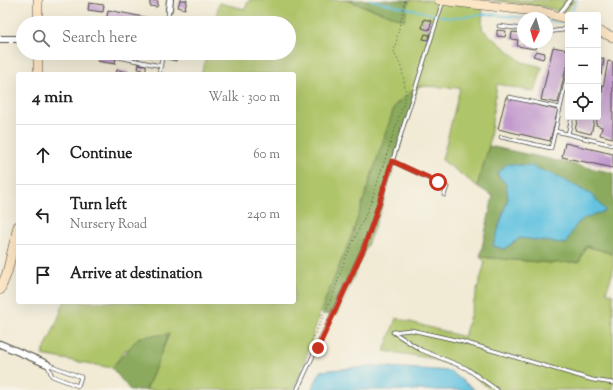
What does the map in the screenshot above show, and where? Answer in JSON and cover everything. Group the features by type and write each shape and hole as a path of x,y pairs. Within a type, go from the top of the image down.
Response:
{"main road":[{"path":"38,0 38,16"},
{"path":"441,0 535,11 565,18"},
{"path":"601,32 613,37"},
{"path":"38,60 38,72"},
{"path":"0,290 7,273 16,235"}],"street":[{"path":"169,8 170,0"},
{"path":"0,40 16,39"},
{"path":"0,344 47,364"}],"lane":[{"path":"297,390 363,250 438,19 441,0"},
{"path":"558,15 570,0"},
{"path":"168,16 169,8"},
{"path":"499,26 517,28"},
{"path":"553,31 565,28"},
{"path":"132,60 161,66"},
{"path":"160,72 162,60"},
{"path":"500,137 551,148 565,84"},
{"path":"509,97 560,108"},
{"path":"568,134 571,120"},
{"path":"555,131 613,145"},
{"path":"392,161 447,187 444,195"},
{"path":"497,390 466,368 421,350 393,332 411,330 460,341 592,380 613,383"},
{"path":"47,364 81,377 78,386 52,376 47,364"}],"path":[{"path":"318,348 311,343 334,292 344,262 370,205 405,99 406,93 402,69 394,52 405,0"}],"green space":[{"path":"249,0 346,0 404,20 409,0 483,0 482,29 522,62 542,67 535,92 497,84 489,146 477,186 442,160 460,88 419,86 395,105 352,235 320,313 300,375 293,390 146,390 169,334 125,350 112,368 42,355 63,304 296,304 296,72 202,72 206,60 296,60 296,16 216,16 219,3 245,9"},
{"path":"346,0 409,0 404,20"},
{"path":"488,0 575,0 565,13 545,7"},
{"path":"418,86 380,213 359,265 336,316 320,313 352,235 395,105"},
{"path":"489,146 613,173 613,254 586,246 579,262 550,263 480,257 493,196 477,186","holes":["506,184 577,188 592,195 584,217 572,230 565,243 520,238 504,249 493,246 508,198"]},
{"path":"586,246 613,254 613,272 606,292 613,294 613,390 491,390 468,371 429,358 384,351 396,318 464,337 485,262 480,257 550,263 579,262"},
{"path":"169,334 146,390 130,390 112,368 139,337"}],"water":[{"path":"507,164 531,166 557,176 592,195 606,211 585,218 577,224 566,244 520,238 504,249 493,246 508,198 506,184 497,174"},
{"path":"373,366 450,371 475,390 311,390 321,371"}],"building":[{"path":"150,0 158,1 157,7 150,6"},
{"path":"180,0 187,0 185,9 178,7"},
{"path":"89,3 104,5 103,12 88,10"},
{"path":"108,10 139,16 107,16"},
{"path":"424,19 432,21 429,30 422,28"},
{"path":"497,30 506,31 505,37 497,36"},
{"path":"512,32 517,32 517,40 511,39"},
{"path":"425,34 430,35 428,40 423,39"},
{"path":"553,47 565,49 565,72 558,103 541,100"},
{"path":"536,51 545,53 543,59 533,56"},
{"path":"601,58 604,59 601,75"},
{"path":"97,60 116,60 115,64"},
{"path":"608,61 613,62 613,138 600,135 602,127 596,125 597,120 601,120 601,98"},
{"path":"139,64 146,65 146,70 138,69"},
{"path":"117,70 128,72 116,72"},
{"path":"506,97 558,110 550,141 498,129"},
{"path":"577,120 594,120 591,134 575,130"},
{"path":"565,143 613,154 613,168 562,157"}],"waterway":[{"path":"370,0 450,18 488,14 517,17"},
{"path":"571,12 577,0"},
{"path":"553,21 563,22"}],"route":[{"path":"318,348 335,308 363,250 392,161 438,182"}]}
